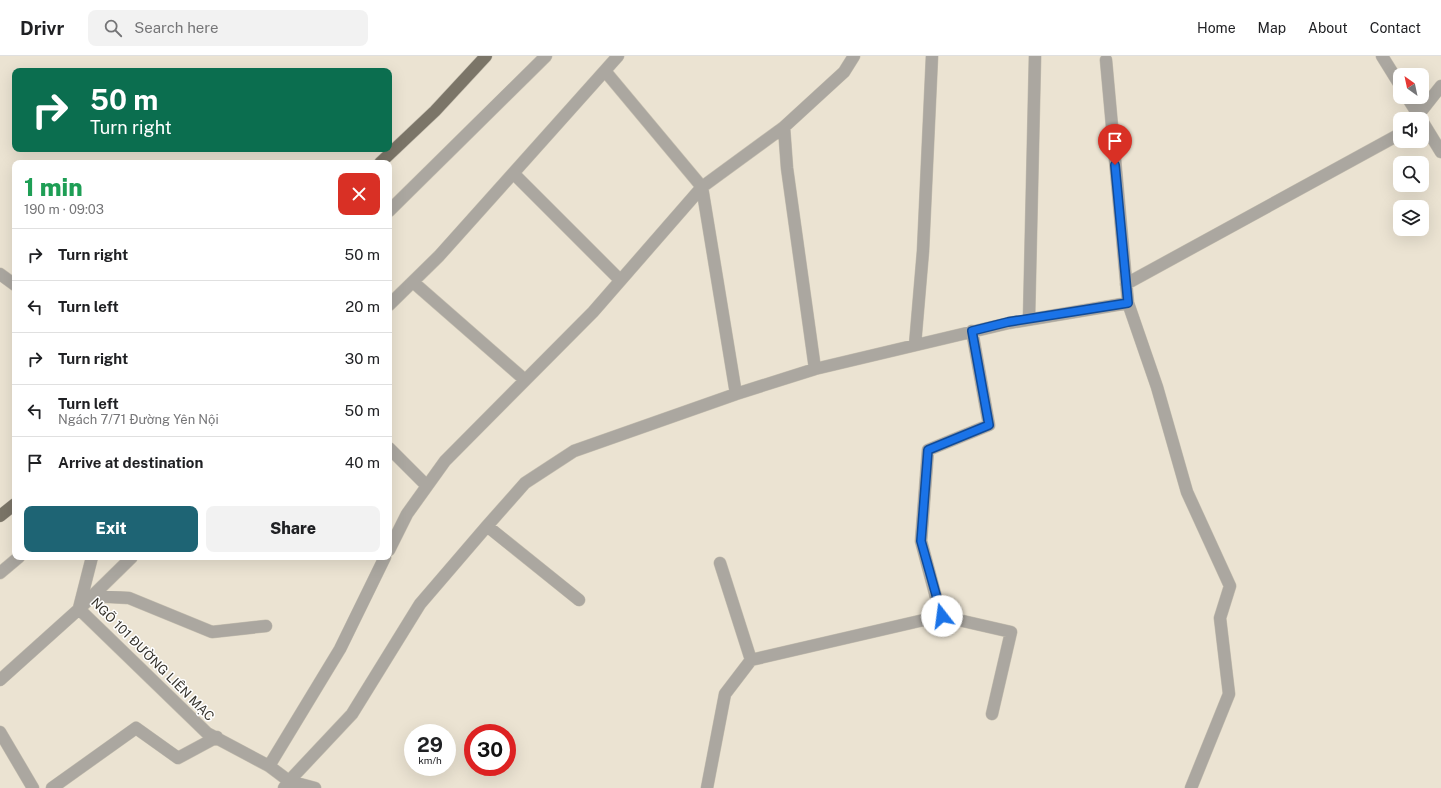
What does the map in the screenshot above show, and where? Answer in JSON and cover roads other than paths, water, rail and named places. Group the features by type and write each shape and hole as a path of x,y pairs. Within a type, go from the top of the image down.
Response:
{"main road":[{"path":"392,152 435,111 486,56"},
{"path":"383,160 392,152"},
{"path":"0,516 12,506"}],"street":[{"path":"392,208 546,56"},
{"path":"392,303 439,256 618,56"},
{"path":"392,544 407,514 445,460 593,312 702,187 784,127 844,72 854,56"},
{"path":"914,345 923,252 932,56"},
{"path":"1030,319 1035,56"},
{"path":"1382,56 1393,74"},
{"path":"1106,60 1128,303 1157,386 1187,492 1230,586 1220,618 1229,694 1191,788"},
{"path":"605,71 702,187 736,394"},
{"path":"1423,112 1441,86"},
{"path":"784,127 787,168 815,369"},
{"path":"1429,133 1441,152"},
{"path":"1126,284 1393,138"},
{"path":"514,174 620,280"},
{"path":"0,274 12,283"},
{"path":"413,282 525,380"},
{"path":"286,784 352,714 420,604 487,526 525,483 574,451 736,394 815,369 972,331 1030,319 1128,303"},
{"path":"942,616 921,541 928,450 989,425 972,331"},
{"path":"392,451 427,486"},
{"path":"487,526 579,600"},
{"path":"0,573 15,560"},
{"name":"NGÕ 101 ĐƯỜNG LIÊN MẠC","path":"91,560 79,609 207,733 269,766 286,784 315,788"},
{"path":"0,680 79,609 129,560"},
{"path":"269,766 340,649 384,560"},
{"path":"720,563 751,660"},
{"path":"92,596 129,598 212,632 266,626"},
{"path":"706,788 725,694 751,660 942,616 1011,632 992,714"},
{"path":"52,788 136,728 178,758 217,737"},
{"path":"0,732 33,788"}]}
